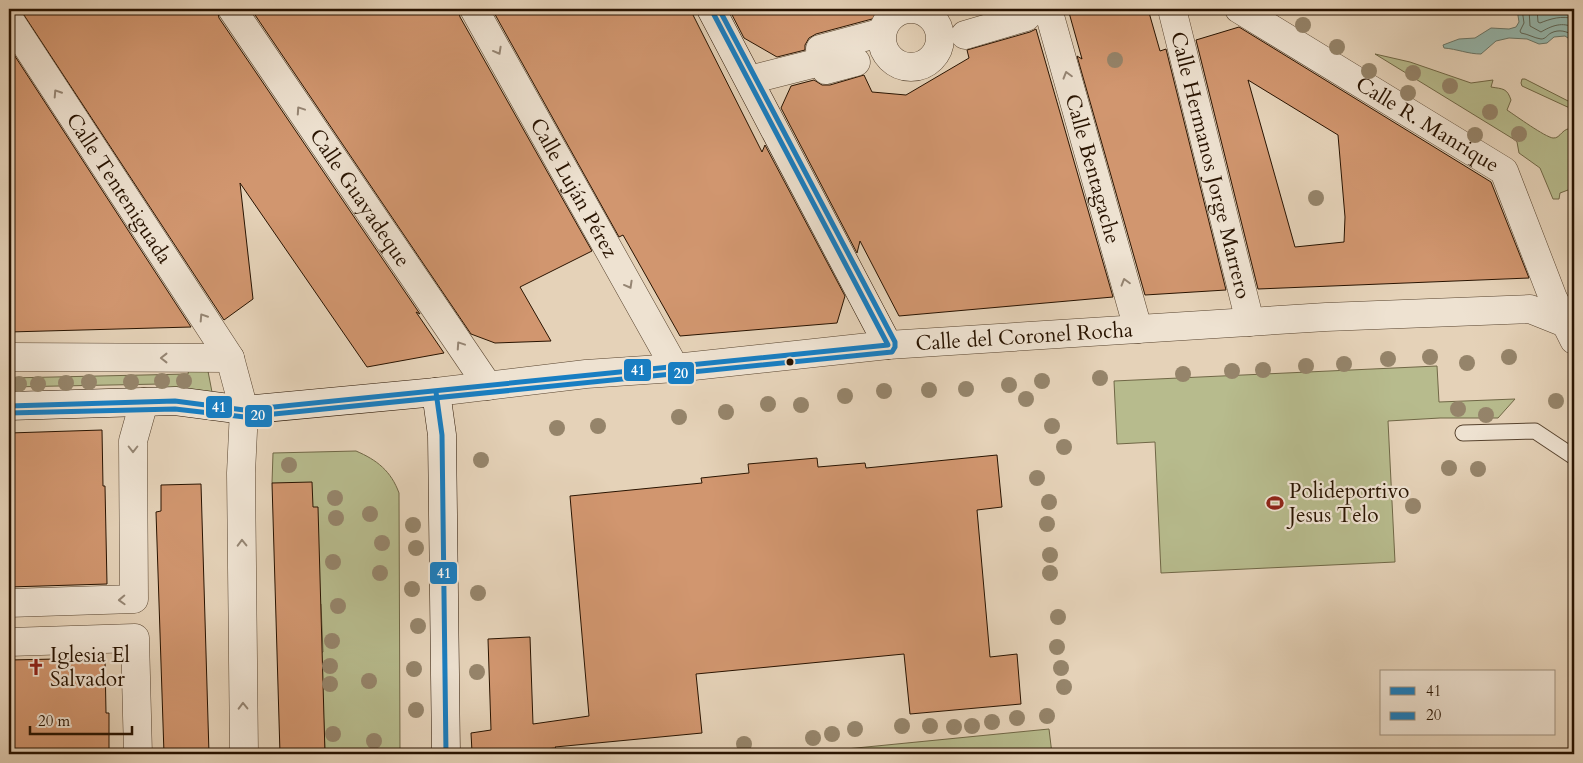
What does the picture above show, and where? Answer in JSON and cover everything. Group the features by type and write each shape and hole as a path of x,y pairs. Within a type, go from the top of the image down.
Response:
{"street":[{"name":"Calle Guayadeque","path":"232,9 488,386"},
{"name":"Calle Luján Pérez","path":"474,9 675,368"},
{"path":"712,9 888,345"},
{"path":"748,80 844,58 882,39 888,22 895,15 903,11 912,9 922,12 936,24 956,31 1026,16 1034,9"},
{"name":"Calle Bentagache","path":"1048,9 1138,329"},
{"name":"Calle Hermanos Jorge Marrero","path":"1172,9 1250,322"},
{"name":"Calle R. Manrique","path":"1239,9 1504,171 1553,298 1570,331"},
{"name":"Calle Tenteniguada","path":"9,19 230,358 244,410 241,473 244,754"},
{"path":"880,40 889,56 895,62 911,67 920,66 934,56 938,49 956,31"},
{"name":"Calle del Coronel Rocha","path":"9,406 175,401 244,410 888,345 1335,317 1530,309 1570,331"},
{"path":"9,357 230,358"},
{"path":"436,392 442,435 446,754"},
{"path":"9,603 134,599 133,441 144,402"},
{"path":"9,642 134,638 138,754"}],"lane":[{"path":"1463,432 1535,432 1574,456"}],"green space":[{"path":"1375,54 1410,62 1471,83 1493,80 1491,87 1499,88 1508,93 1511,100 1507,110 1537,130 1549,137 1556,138 1567,129 1574,129 1574,190 1560,193 1559,199 1553,199 1540,168 1519,153 1515,140"},
{"path":"1522,79 1574,104 1574,110 1522,86"},
{"path":"207,366 212,392 162,392 161,384 9,387 9,378 188,374 189,368"},
{"name":"Polideportivo Jesus Telo","path":"1437,366 1439,402 1515,399 1498,418 1440,418 1388,421 1395,562 1161,573 1155,442 1117,444 1114,381"},
{"path":"356,451 377,462 392,478 399,493 400,754 320,754 325,753 318,653 323,652 321,604 316,604 313,507 272,483 273,453"},
{"path":"1049,729 1052,754 846,754 846,749"},
{"path":"534,749 534,754 492,754 492,751"}],"water":[{"path":"1517,9 1574,9 1574,42 1565,36 1554,37 1547,43 1539,44 1527,39 1509,38 1496,41 1481,54 1444,48 1443,45 1459,39 1475,38 1491,28 1509,29 1516,27 1519,22"}],"building":[{"path":"20,9 217,9 219,18 420,314 416,312 444,353 367,367 240,183 253,299 224,320"},
{"path":"251,9 458,9 460,17 592,251 520,287 551,341 495,343 471,334"},
{"path":"492,9 690,9 762,152 765,145 845,296 837,323 680,336 623,235 619,237"},
{"path":"729,9 907,9 909,19 888,24 880,19 872,19 816,34 809,38 805,45 805,50 777,57 744,38"},
{"path":"1068,9 1148,9 1160,51 1166,49 1226,290 1145,295 1077,56 1082,59"},
{"path":"1239,27 1491,182 1529,278 1258,289 1196,40","holes":["1248,80 1338,135 1345,217 1344,242 1295,247"]},
{"path":"1036,29 1113,297 899,316 860,241 857,253 781,108 791,86 814,80 822,85 830,85 864,75 872,92 906,95 969,58 967,50"},
{"path":"9,47 191,327 9,332"},
{"path":"102,430 107,584 9,587 9,433"},
{"path":"997,455 1002,507 977,510 990,657 1017,654 1021,704 910,714 904,654 696,674 702,733 556,748 491,753 490,751 472,752 471,733 491,730 488,639 530,637 533,724 589,716 570,496 702,483 701,478 749,473 748,464 817,458 818,467 865,463 866,468"},
{"path":"312,482 313,507 318,507 325,754 280,754 272,483"},
{"path":"201,484 209,754 164,754 156,512 161,511 161,485"},
{"path":"105,658 106,713 109,713 109,754 9,754 9,660"}],"transit line":[{"name":"41","path":"9,406 175,401 244,410 888,345 711,9"},
{"name":"20","path":"9,413 175,409 245,417 892,352 895,342 719,9"},
{"name":"41","path":"436,392 442,435 446,754"}],"place":[{"name":"Polideportivo Jesus Telo","path":"1275,503"},
{"name":"Iglesia El Salvador","path":"36,667"}]}
